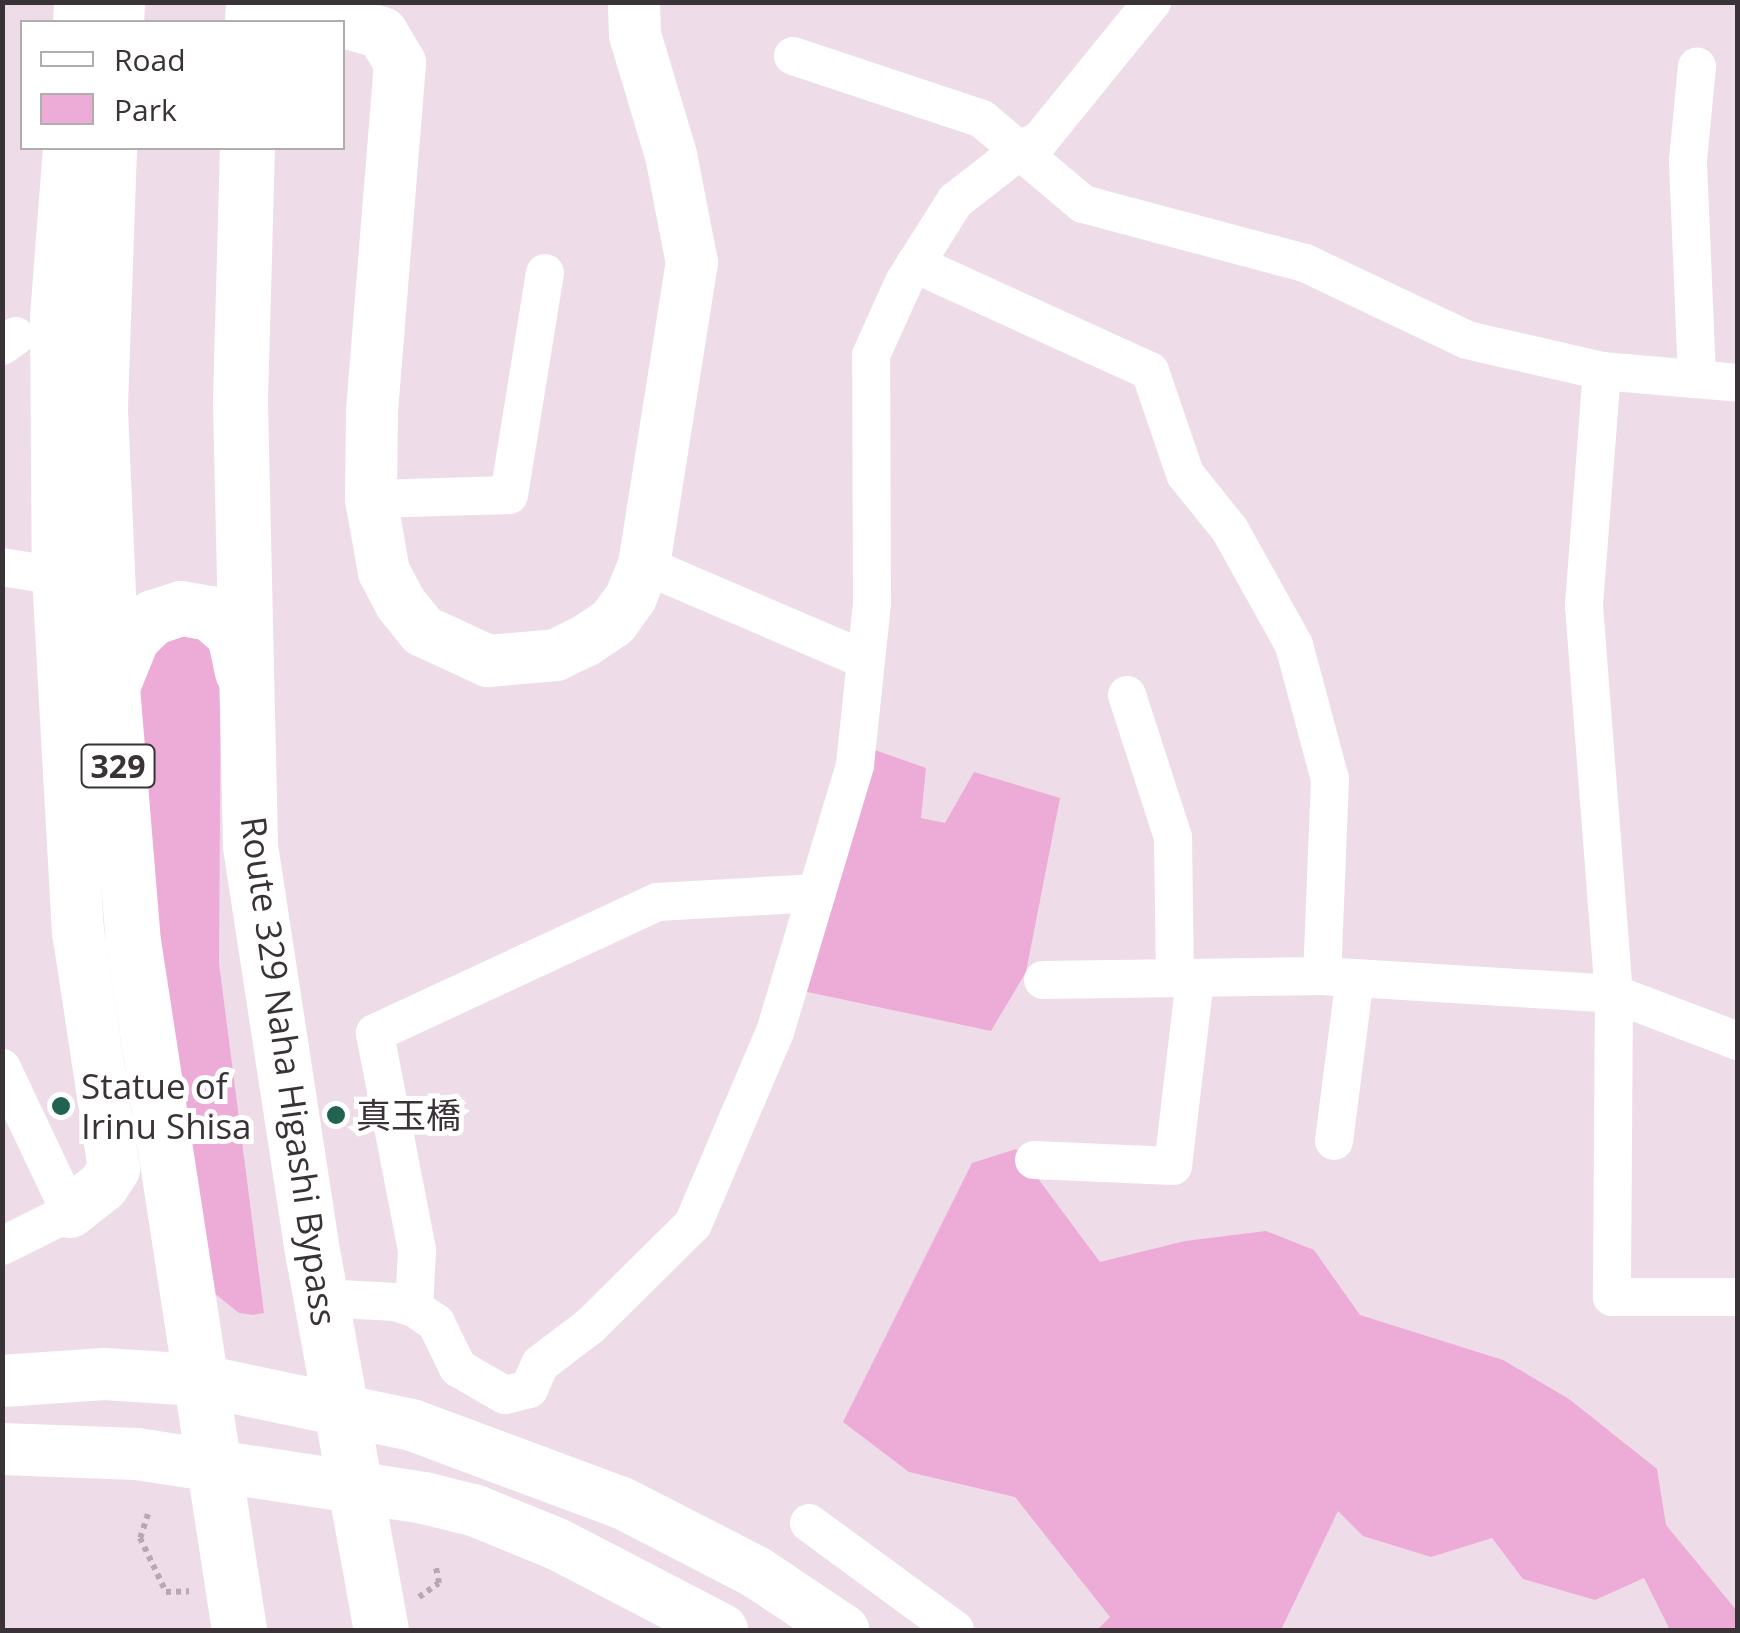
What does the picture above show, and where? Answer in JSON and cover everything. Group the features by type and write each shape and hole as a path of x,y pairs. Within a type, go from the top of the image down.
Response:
{"highway":[{"name":"329","path":"109,150 100,410 112,687 133,941 239,1630"},
{"name":"Route 329 Naha Higashi Bypass","path":"247,150 240,403 250,846 320,1298 354,1484 397,1614"},
{"path":"112,687 132,636 154,617 181,608 210,613 234,634 247,691"}],"street":[{"path":"345,22 382,33 400,62 372,413 372,499 384,572 401,604 423,631 488,661 556,656 585,641 612,622 631,597 644,565 692,263 671,155 636,35 634,2"},
{"path":"320,1298 396,1302 414,1308 436,1323 458,1368 506,1395 529,1389 540,1364 590,1326 693,1224 775,1032 855,765 872,602 872,356 916,264 955,201 1019,151 1040,140 1152,2"},
{"path":"253,3 337,20"},
{"path":"793,56 982,119 1084,204 1305,263 1466,340 1602,370 1738,383"},
{"path":"1697,66 1688,160 1697,377"},
{"path":"2,1246 70,1212 103,1186 114,1169 78,931 58,576 56,317 69,150"},
{"path":"916,264 1150,371 1185,474 1230,530 1294,645 1330,780 1338,977 1334,1140"},
{"path":"372,499 509,494 544,273"},
{"path":"1602,370 1584,606 1614,994 1612,1298 1738,1297"},
{"path":"644,565 866,660"},
{"path":"2,567 58,576"},
{"path":"1034,1160 1173,1166 1185,978 1174,837 1127,694"},
{"path":"414,1308 417,1250 375,1032 657,902 816,893"},
{"path":"1044,980 1338,977 1614,994 1738,1041"},
{"path":"2,1068 70,1212"},
{"path":"2,1382 104,1374 198,1380 341,1407 487,1450 622,1503 756,1572 843,1630"},
{"path":"2,1449 78,1449 212,1463 354,1484 476,1511 618,1573 722,1630"},
{"path":"810,1523 955,1630"}],"path":[{"path":"148,1514 140,1538 166,1592 192,1591"},
{"path":"397,1614 439,1583 436,1567"}],"green space":[{"path":"189,626 221,652 219,963 264,1313 253,1315 239,1313 213,1292 155,969 138,662 151,635"},
{"path":"872,749 926,768 921,818 945,823 974,772 1060,798 1026,972 991,1031 803,991"},
{"path":"1016,1149 1100,1262 1185,1241 1266,1231 1314,1250 1360,1315 1503,1360 1569,1399 1657,1469 1666,1525 1737,1611 1737,1630 1670,1630 1644,1578 1595,1600 1523,1579 1492,1538 1431,1557 1363,1536 1338,1511 1281,1630 1097,1630 1110,1617 1015,1497 909,1472 843,1422 972,1163"}],"place":[{"name":"Statue of Irinu Shisa","path":"61,1106"},
{"name":"真玉橋","path":"336,1115"}]}
